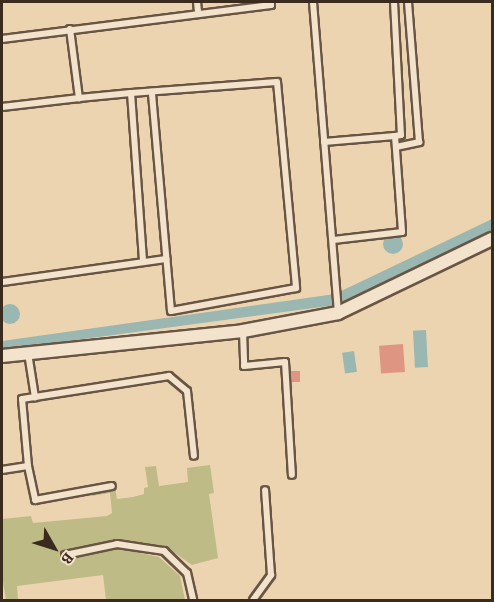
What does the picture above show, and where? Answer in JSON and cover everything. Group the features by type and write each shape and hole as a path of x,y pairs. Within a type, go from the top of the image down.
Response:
{"street":[{"path":"2,356 243,331 339,308 492,238"}],"lane":[{"path":"196,2 198,12"},
{"path":"2,39 198,12 271,5 271,2"},
{"path":"313,2 339,308"},
{"path":"324,142 401,135 394,2"},
{"path":"396,147 419,142 408,2"},
{"path":"70,29 79,98"},
{"path":"2,107 131,93 277,82 296,288 171,311 152,92"},
{"path":"131,93 143,262"},
{"path":"333,240 402,232 395,136"},
{"path":"2,282 166,259"},
{"path":"243,331 244,366 285,362 292,475"},
{"path":"27,353 34,397"},
{"path":"112,486 35,500 28,466 22,399 169,375 187,391 194,456"},
{"path":"2,470 28,466"},
{"path":"253,600 271,575 265,490"},
{"path":"65,555 117,544 164,551 187,573 193,600"}],"shaded area":[{"path":"210,465 214,493 209,494 218,558 192,565 165,546 119,540 61,552 59,556 117,548 159,557 180,576 185,600 106,600 103,575 17,586 18,600 6,600 2,576 2,519 31,516 33,523 107,516 112,513 110,493 92,496 90,486 114,482 117,499 133,497 144,494 144,488 148,487 145,467 156,466 159,486 188,482 187,468"}],"water":[{"path":"492,219 492,230 336,305 2,350 2,341 335,294"},
{"path":"393,234 400,237 403,244 400,251 393,254 386,251 383,244 386,237"},
{"path":"10,304 17,307 20,314 17,321 10,324 3,321 0,314 3,307"},
{"path":"426,330 428,367 415,368 413,331"},
{"path":"354,351 357,372 345,373 342,353"}],"building":[{"path":"403,344 405,372 381,374 379,346"},
{"path":"291,371 300,371 300,382 291,382"}]}
